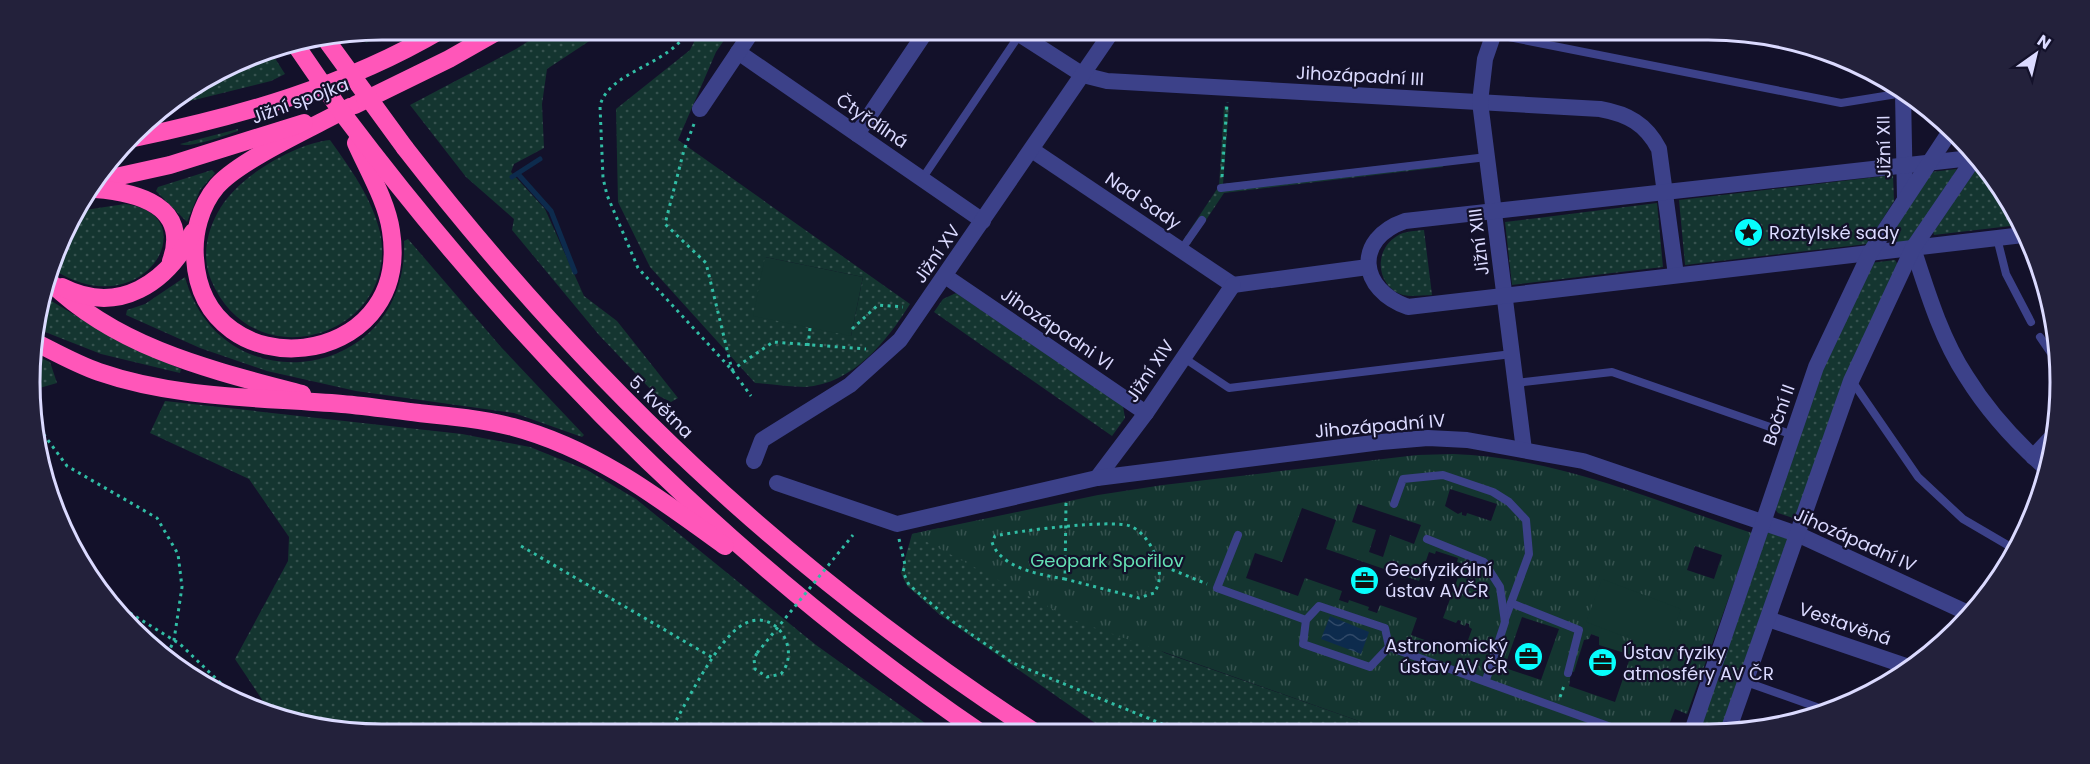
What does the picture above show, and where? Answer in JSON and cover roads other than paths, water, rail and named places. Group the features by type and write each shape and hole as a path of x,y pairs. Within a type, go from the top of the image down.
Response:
{"highway":[{"path":"393,57 411,41"},
{"name":"Jižní spojka","path":"147,135 270,105 393,57 421,41"},
{"name":"Jižní spojka","path":"108,179 238,146 346,110 481,41"},
{"name":"5. května","path":"329,44 405,148 554,328 690,464 784,549 860,609 928,660 1021,723"},
{"path":"199,220 194,253 199,283 213,310 224,322 256,342 287,351 324,345 341,338 364,320 380,299 390,270 391,230 370,160 346,110 300,51"},
{"path":"55,283 80,294 106,297 145,288 165,274 181,255 217,187 234,172 346,110"},
{"path":"370,160 589,402 719,527 821,617"},
{"path":"100,190 140,196 166,214 171,223 175,244 174,254 165,274"},
{"path":"55,285 92,316 124,335 175,358 342,404"},
{"path":"42,345 102,373 167,389 247,399 342,404 490,422 563,444 611,468 662,500 890,670 967,723"}],"street":[{"path":"700,109 746,41"},
{"path":"857,134 920,41"},
{"name":"Jihozápadní III","path":"1031,41 1083,75 1118,82 1600,109 1618,112 1637,121 1651,134 1659,149 1677,275"},
{"name":"Jižní XV","path":"754,461 762,440 850,385 900,340 1106,41"},
{"name":"Jižní XIII","path":"1491,41 1485,60 1480,102 1496,211 1524,450"},
{"name":"Čtyřdílná","path":"738,52 983,221"},
{"name":"Jižní XII","path":"1903,102 1905,200"},
{"name":"Boční II","path":"1695,723 1816,367 1870,253 1946,138"},
{"name":"Nad Sady","path":"1032,150 1233,285"},
{"path":"1967,159 1405,221 1381,233 1372,245 1368,267 1372,280 1380,292 1392,301 1408,307 2016,236"},
{"path":"1731,723 1851,381 1913,248 1970,163"},
{"path":"1913,248 1937,318 1966,376 2040,463"},
{"path":"1233,285 1368,267"},
{"name":"Jihozápadni VI","path":"945,276 1146,413"},
{"name":"Jižní XIV","path":"1097,478 1146,413 1233,285"},
{"name":"Jihozápadní IV","path":"777,483 897,524 1097,478 1428,438 1467,440 1583,461 1797,534 1962,610"},
{"path":"2033,457 2044,446"},
{"name":"Vestavěná","path":"1768,619 1901,664"}],"lane":[{"path":"922,179 1011,41"},
{"path":"1538,41 1841,103 1893,95"},
{"path":"1221,188 1488,157"},
{"path":"1181,250 1202,220"},
{"path":"1997,238 2006,274 2031,322"},
{"path":"2040,337 2048,349"},
{"path":"1184,358 1229,388 1512,354"},
{"path":"1516,383 1612,372 1793,435"},
{"path":"1851,381 1918,477 1963,519 2008,545"},
{"path":"1394,504 1402,479 1443,475 1493,492 1509,502 1527,520 1529,555 1505,619 1486,680"},
{"path":"1238,535 1217,588 1306,620"},
{"path":"1427,539 1484,562 1500,587 1505,619"},
{"path":"1511,603 1580,630 1568,673"},
{"path":"1318,606 1330,609 1384,628 1389,647 1370,667 1303,644 1306,620 1318,606"},
{"path":"1389,647 1601,723"},
{"path":"1746,682 1814,706"}],"water":[{"path":"1330,616 1369,632 1361,654 1321,639"}],"waterway":[{"path":"512,177 540,159"},
{"path":"518,174 551,211 575,272"}],"place":[{"name":"Roztylské sady","path":"1748,233"},
{"name":"Geofyzikální ústav AVČR","path":"1364,580"},
{"name":"Astronomický ústav AV ČR","path":"1529,656"},
{"name":"Ústav fyziky atmosféry AV ČR","path":"1602,663"}],"park label":[{"name":"Geopark Spořilov","path":"1107,561"}]}
